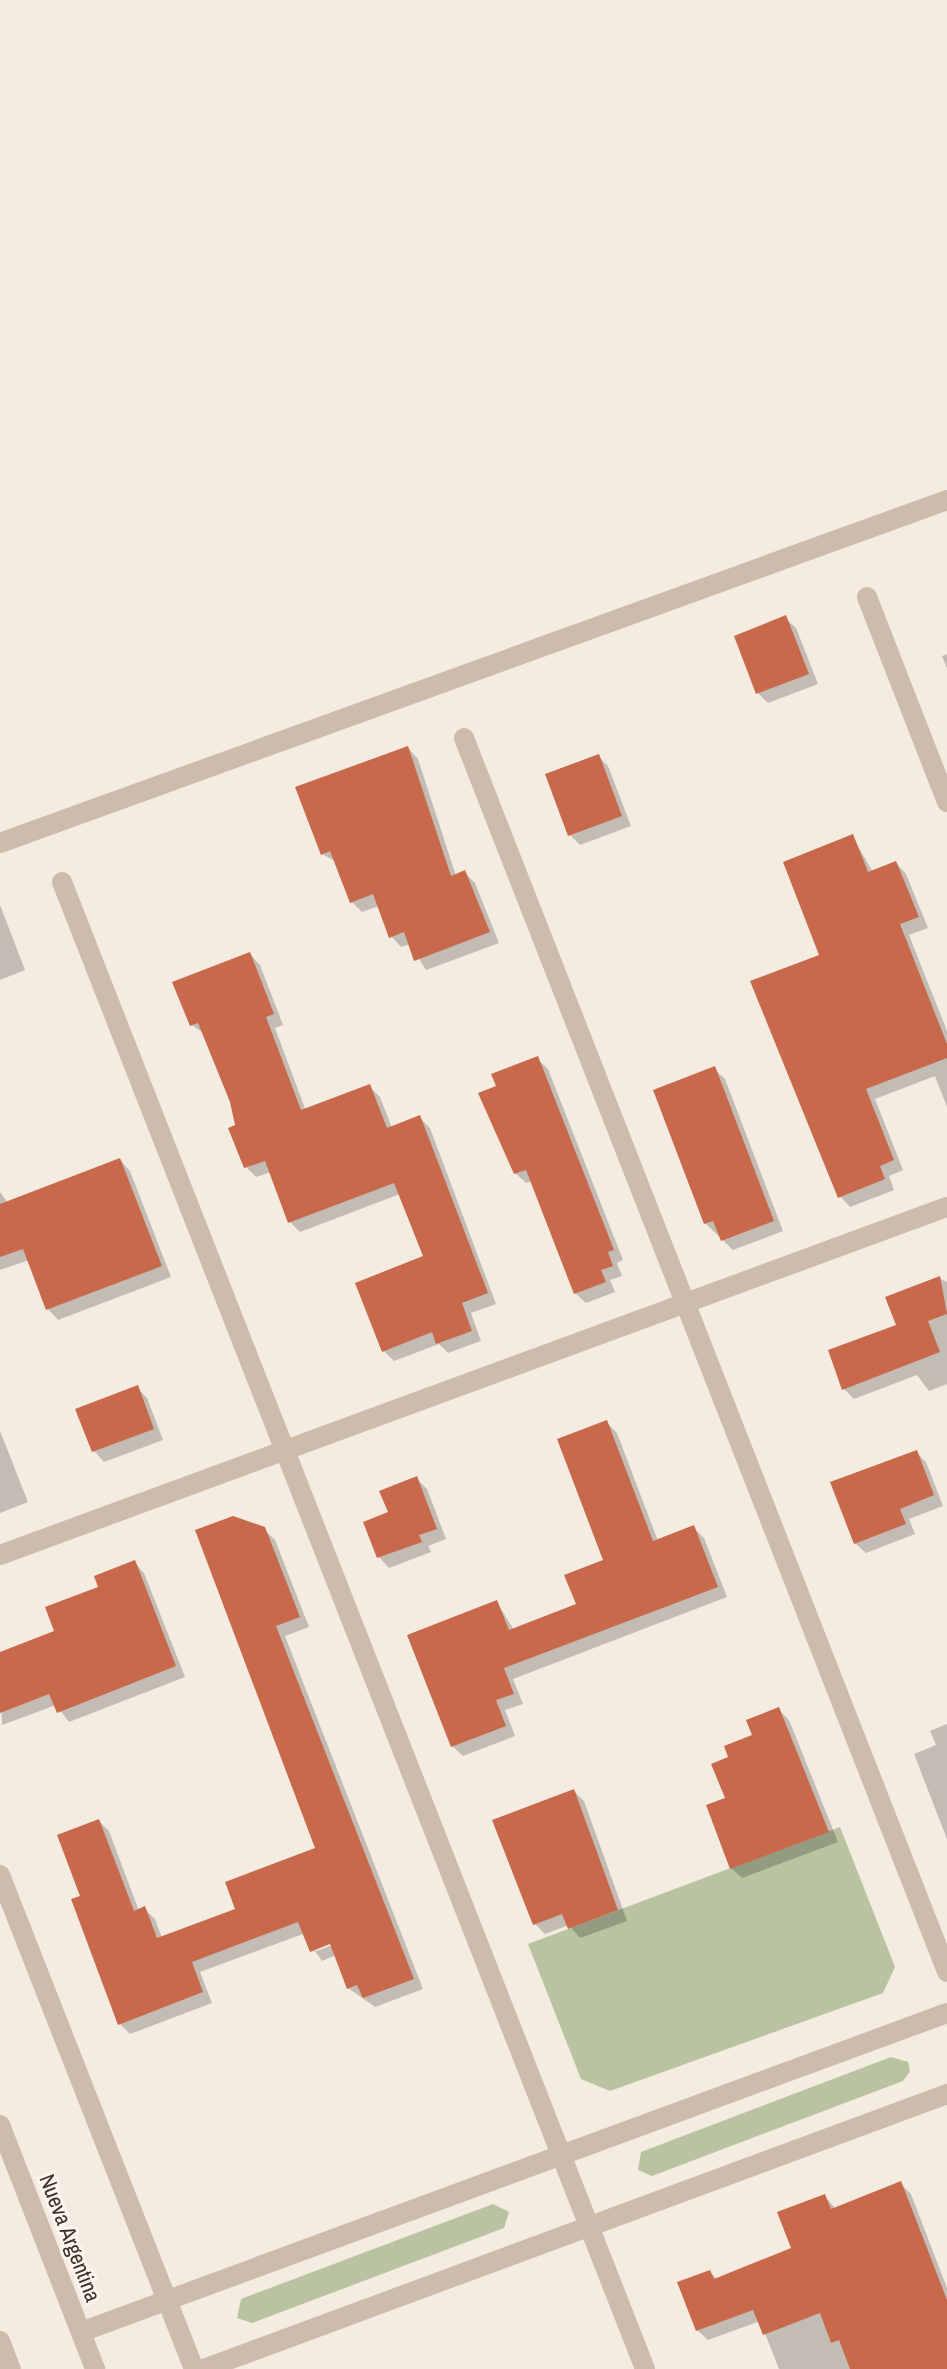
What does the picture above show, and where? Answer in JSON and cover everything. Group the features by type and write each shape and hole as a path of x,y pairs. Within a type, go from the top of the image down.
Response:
{"street":[{"path":"0,843 947,500"},
{"path":"867,597 947,802"},
{"path":"464,738 947,1972"},
{"path":"62,882 645,2369"},
{"path":"0,1555 947,1207"},
{"path":"0,1875 194,2369"},
{"path":"81,2332 947,2013"},
{"path":"204,2369 947,2094"},
{"name":"Nueva Argentina","path":"0,2125 95,2369"}],"green space":[{"path":"840,1827 895,1967 883,1993 610,2091 581,2079 528,1944"},
{"path":"891,2057 908,2062 910,2071 903,2081 652,2176 638,2170 641,2152"},
{"path":"493,2204 509,2212 504,2228 252,2323 237,2318 241,2299"}],"building":[{"path":"786,615 809,674 756,694 734,636"},
{"path":"408,746 451,876 465,870 490,932 414,961 404,932 389,938 373,894 350,903 330,851 321,855 295,787"},
{"path":"599,754 622,816 568,836 545,774"},
{"path":"853,834 868,872 896,861 919,917 900,924 947,1044 947,1058 866,1089 894,1160 880,1166 885,1179 838,1198 750,981 819,955 783,862"},
{"path":"250,952 274,1014 266,1017 301,1110 370,1084 387,1128 420,1115 488,1293 462,1303 472,1331 436,1344 432,1332 382,1352 355,1283 423,1256 394,1183 288,1223 265,1161 244,1168 228,1128 235,1125 230,1102 198,1023 190,1026 172,982"},
{"path":"538,1056 614,1250 608,1252 613,1266 601,1270 606,1282 574,1294 526,1170 514,1174 478,1093 496,1086 491,1074"},
{"path":"715,1066 774,1221 721,1241 713,1221 704,1224 653,1090"},
{"path":"120,1158 162,1266 46,1310 23,1249 0,1257 0,1204"},
{"path":"940,1276 947,1314 928,1321 940,1352 842,1390 828,1350 896,1325 885,1297"},
{"path":"138,1385 154,1429 92,1452 75,1409"},
{"path":"607,1420 653,1541 694,1525 718,1587 504,1668 514,1694 496,1700 506,1726 451,1747 407,1635 497,1600 509,1630 576,1604 564,1575 603,1560 557,1439"},
{"path":"917,1450 934,1495 900,1509 906,1524 854,1544 830,1482"},
{"path":"417,1476 437,1529 419,1535 422,1542 377,1558 363,1522 388,1512 379,1491"},
{"path":"233,1516 265,1527 300,1617 276,1626 414,1979 363,1998 357,1985 347,1989 330,1944 310,1952 298,1922 192,1962 203,1992 118,2025 71,1899 80,1896 57,1835 99,1819 134,1911 145,1906 157,1938 235,1909 225,1882 315,1848 195,1530"},
{"path":"135,1560 176,1666 57,1713 49,1694 0,1713 0,1652 54,1631 45,1607 98,1587 94,1576"},
{"path":"779,1707 829,1832 730,1869 706,1805 725,1798 711,1764 728,1757 724,1746 752,1735 746,1720"},
{"path":"574,1789 618,1910 568,1929 562,1914 533,1925 492,1820"},
{"path":"901,2181 947,2300 947,2369 850,2369 839,2340 831,2343 820,2313 763,2335 753,2310 696,2331 677,2282 710,2270 714,2279 791,2248 777,2212 825,2194 831,2209"}]}
